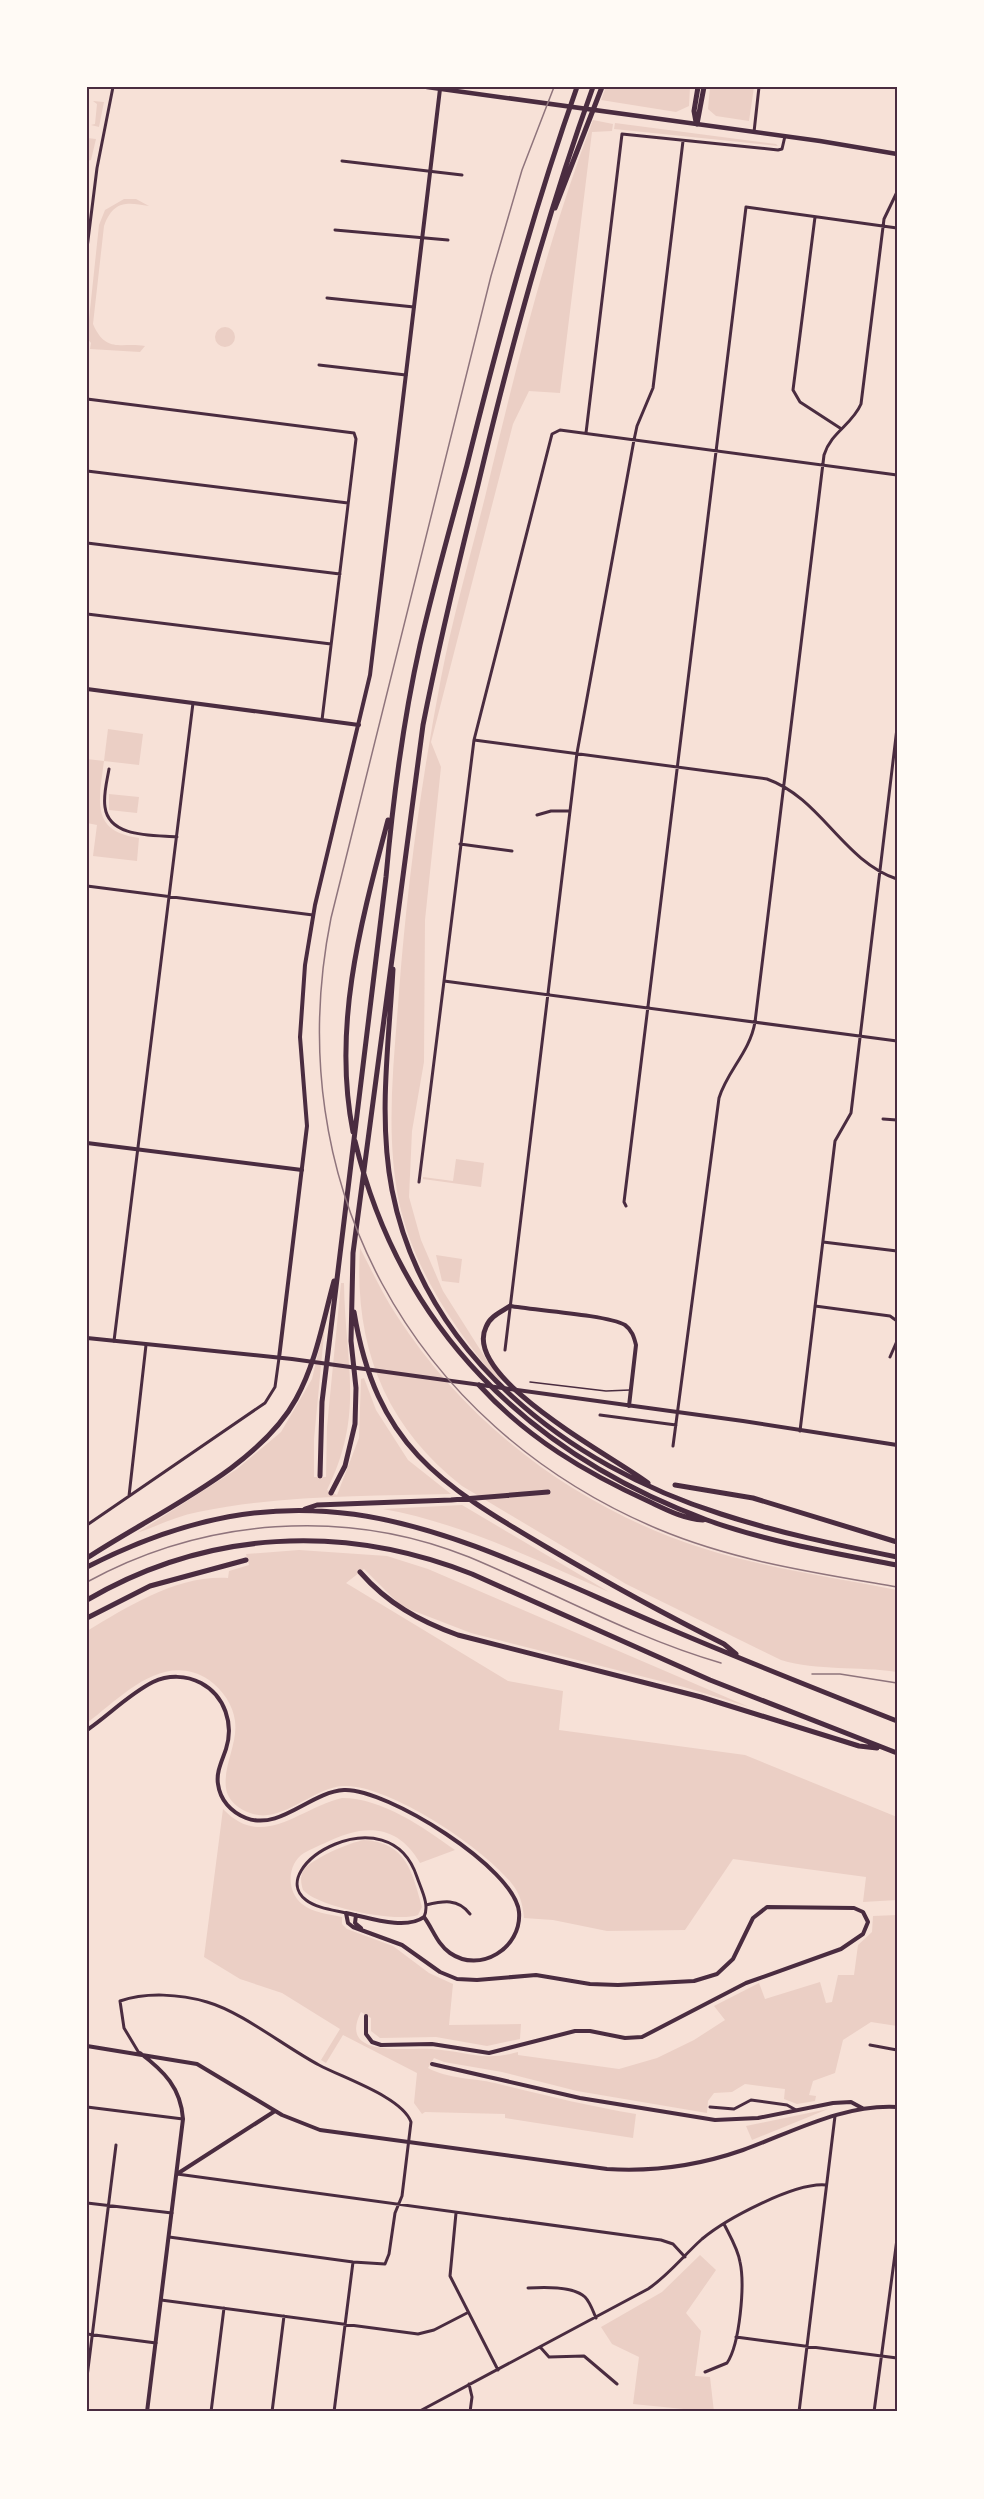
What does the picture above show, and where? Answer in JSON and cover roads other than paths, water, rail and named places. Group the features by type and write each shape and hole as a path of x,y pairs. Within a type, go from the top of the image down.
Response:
{"highway":[{"path":"320,1476 321,1416 386,877 392,806 408,706 424,630 516,275 577,87"},
{"path":"332,1492 345,1466 355,1424 351,1296 354,1241 416,766 437,652 536,260 570,150 593,87"},
{"path":"536,260 602,87"},
{"path":"697,124 694,111 698,87"},
{"path":"697,124 704,87"},
{"path":"392,806 373,875 351,980 345,1033 347,1092 360,1160 379,1218 418,1295 453,1344 492,1389 547,1437 584,1461 650,1496 707,1520 768,1539 897,1565"},
{"path":"394,937 385,1118 386,1151 400,1226 417,1269 445,1320 462,1344 515,1401 576,1447 657,1489 719,1514 775,1530 897,1557"},
{"path":"87,1558 237,1463 270,1435 291,1407 307,1375 339,1266"},
{"path":"351,1296 362,1355 378,1398 402,1438 438,1477 491,1515 630,1596 724,1644 738,1656"},
{"path":"510,1306 493,1316 484,1331 485,1350 497,1369 546,1416 630,1469 657,1489"},
{"path":"478,1385 509,1416 553,1450 619,1489 692,1519 707,1520"},
{"path":"675,1485 753,1498 897,1542"},
{"path":"87,1567 140,1541 184,1526 235,1515 302,1509 317,1505 486,1498 548,1492"},
{"path":"302,1509 383,1518 463,1541 897,1721"},
{"path":"87,1600 153,1568 224,1547 300,1539 378,1546 435,1560 472,1574 710,1680 897,1753"},
{"path":"87,1618 150,1586 246,1560"},
{"path":"360,1572 398,1607 451,1632 701,1697 859,1746 885,1749"}],"main road":[{"path":"427,87 785,136 897,154"}],"street":[{"path":"87,248 97,168 113,87"},
{"path":"754,132 759,87"},
{"path":"87,1525 265,1403 273,1393 307,1120 300,1050 301,1005 313,915 372,666 440,88"},
{"path":"586,434 622,134 778,150 782,150 785,136"},
{"path":"505,1350 577,753 634,440 637,426 653,388 683,141"},
{"path":"342,161 462,175"},
{"path":"673,1446 719,1098 723,1085 750,1042 755,1022 822,465 828,443 856,414 862,398 883,226 886,212 897,192"},
{"path":"626,1206 624,1202 746,207 897,228"},
{"path":"815,217 793,390 800,402 840,428"},
{"path":"335,230 448,240"},
{"path":"327,297 414,307"},
{"path":"320,365 406,375"},
{"path":"87,399 354,433 356,439 322,720"},
{"path":"419,1182 474,740 551,438 555,432 634,440 897,475"},
{"path":"87,471 348,503"},
{"path":"87,543 340,574"},
{"path":"87,614 331,644"},
{"path":"87,689 359,725"},
{"path":"114,1341 193,703"},
{"path":"800,1431 835,1141 851,1113 897,728"},
{"path":"474,740 753,776 784,786 804,800 860,856 880,872 897,879"},
{"path":"109,769 104,805 112,823 128,832 177,837"},
{"path":"537,815 551,811 570,811"},
{"path":"460,844 512,851"},
{"path":"87,886 313,915"},
{"path":"444,981 897,1041"},
{"path":"883,1119 897,1120"},
{"path":"87,1143 302,1170"},
{"path":"823,1242 897,1251"},
{"path":"510,1306 608,1320 623,1325 631,1332 636,1350 629,1406"},
{"path":"815,1306 890,1316 897,1321"},
{"path":"87,1338 291,1359 897,1445"},
{"path":"890,1358 897,1341"},
{"path":"129,1496 146,1345"},
{"path":"600,1415 676,1425"},
{"path":"87,1730 155,1681 183,1677 203,1684 219,1699 228,1720 228,1743 218,1781 225,1802 235,1812 250,1819 267,1820 333,1792 351,1790 371,1795 420,1818 468,1851 511,1889 519,1917 515,1935 505,1948 489,1958 472,1961 456,1957 444,1948 424,1917 426,1905 414,1869 405,1854 386,1841 363,1837 346,1841 309,1859 302,1866 297,1877 299,1892 307,1901 356,1915 408,1922 424,1917"},
{"path":"426,1905 456,1902 465,1907 470,1914"},
{"path":"346,1913 350,1925 402,1945 440,1972 457,1979 536,1975 607,1985 688,1982 713,1976 731,1963 753,1918 766,1907 854,1908 863,1912 868,1922 863,1934 840,1949 746,1983 642,2037 625,2038 590,2031 575,2031 494,2053 432,2044 381,2045 372,2042 366,2034 366,2016"},
{"path":"356,1915 354,1921 362,1929"},
{"path":"147,2412 183,2119 179,2096 170,2080 139,2053 124,2028 120,2001 138,1996 162,1996 189,1998 214,2004 317,2064 398,2104 411,2122 386,2262 379,2265 169,2237"},
{"path":"870,2045 897,2050"},
{"path":"87,2046 198,2064 274,2110 320,2130 593,2168 644,2169 680,2166 724,2156 835,2116 863,2109 897,2107"},
{"path":"432,2064 570,2096 715,2120 748,2120 843,2102 851,2102 863,2109"},
{"path":"710,2107 734,2109 751,2100 787,2105 796,2110"},
{"path":"87,2107 183,2119"},
{"path":"177,2174 274,2110"},
{"path":"799,2412 835,2116"},
{"path":"87,2377 117,2145"},
{"path":"177,2174 667,2241 686,2257"},
{"path":"418,2412 648,2289 686,2257 700,2241 723,2224 802,2187 826,2185"},
{"path":"87,2203 172,2214"},
{"path":"456,2213 449,2272 467,2313 498,2370"},
{"path":"705,2372 727,2363 736,2337 741,2268 736,2248 723,2224"},
{"path":"873,2412 897,2239"},
{"path":"334,2412 353,2262"},
{"path":"528,2288 580,2293 588,2300 596,2318"},
{"path":"161,2300 418,2334 434,2330 467,2313"},
{"path":"211,2412 224,2308"},
{"path":"272,2412 284,2316"},
{"path":"87,2334 156,2343"},
{"path":"736,2337 897,2358"},
{"path":"540,2347 549,2357 584,2356 616,2384"},
{"path":"469,2384 472,2397 471,2412"}],"lane":[{"path":"530,1382 606,1391 631,1390"}],"waterway":[{"path":"584,2410 596,2412"}],"tram line":[{"path":"87,1582 132,1561 179,1544 227,1533 275,1527 324,1526 373,1531 422,1541 469,1557 625,1628 721,1663"},
{"path":"812,1674 840,1674 897,1683"}],"railway":[{"path":"554,87 522,170 491,276 331,918 320,1016 325,1110 346,1200 382,1284 432,1360 495,1427 571,1484 658,1529 746,1558 897,1587"}]}
